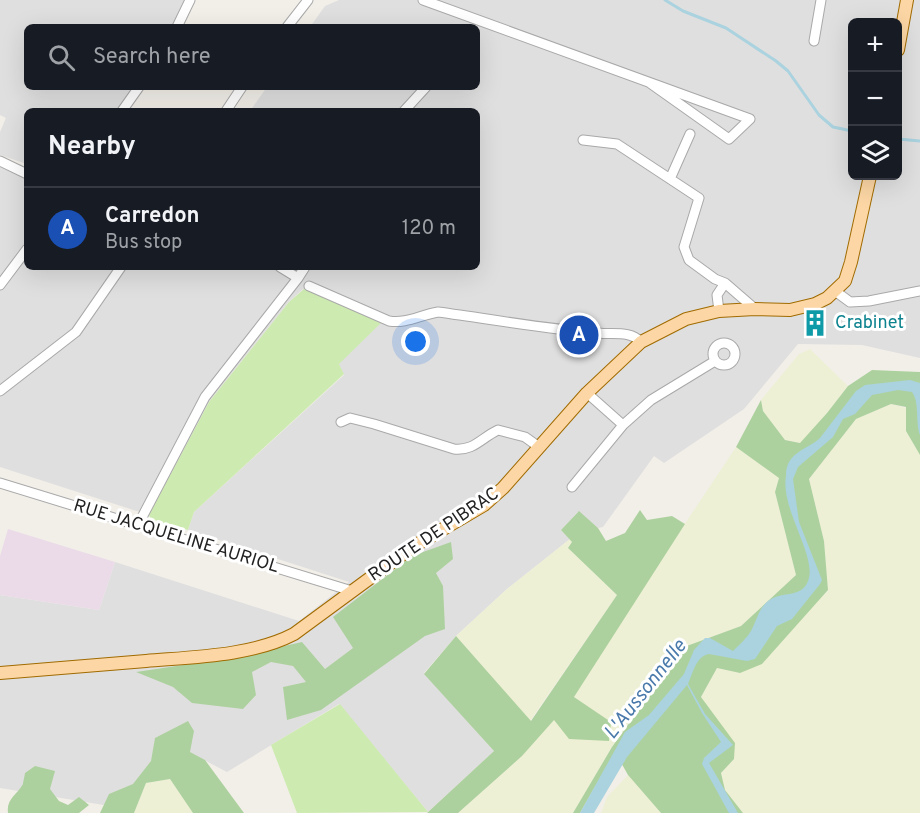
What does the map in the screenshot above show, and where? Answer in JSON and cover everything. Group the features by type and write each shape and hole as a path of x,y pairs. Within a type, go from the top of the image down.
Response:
{"main road":[{"path":"902,27 908,0"},
{"path":"836,291 845,281 851,262 869,180"},
{"name":"ROUTE DE PIBRAC","path":"0,673 187,658 254,649 280,641 294,634 411,548 484,505 503,488 587,393 640,342 686,319 718,311 790,310 815,304 836,291"}],"street":[{"path":"178,24 190,0"},
{"path":"289,24 308,0"},
{"path":"423,0 750,119 729,139 650,83"},
{"path":"814,41 821,0"},
{"path":"480,27 485,22"},
{"path":"124,108 137,90"},
{"path":"228,108 240,90"},
{"path":"407,108 423,90"},
{"path":"670,179 690,134"},
{"path":"583,140 617,144 699,198 684,247 689,260 715,279 725,283 755,309"},
{"path":"0,161 24,173"},
{"path":"0,285 24,253"},
{"path":"0,391 76,332 119,270"},
{"path":"285,270 298,278"},
{"path":"138,525 205,397 302,270"},
{"path":"718,311 717,295 725,283"},
{"path":"309,286 402,324 424,314 438,312 586,332 627,334 636,337 640,342"},
{"path":"836,291 850,302 869,301 920,291"},
{"path":"572,487 623,425 651,400 715,361"},
{"path":"587,393 623,425"},
{"path":"340,422 350,418 454,450 472,447 498,430 525,437 539,447"},
{"name":"RUE JACQUELINE AURIOL","path":"0,483 352,591"}],"shaded area":[{"path":"0,0 188,0 176,24 24,24 24,90 133,90 121,108 24,108 24,163 0,155 0,132 6,118 0,115"},
{"path":"339,0 920,0 920,358 862,345 798,344 744,409 664,463 654,456 603,527 598,528 578,512 561,530 570,539 507,589 456,636 424,673 494,751 428,812 339,704 227,772 166,740 128,809 0,788 0,595 99,610 115,562 299,621 349,582 188,530 194,512 344,375 303,289 289,302 209,402 149,515 0,467 0,161 24,167 24,270 480,270 480,108 252,108 265,90 480,90 480,24 312,24 325,6"},
{"path":"8,529 115,562 99,610 0,595 0,556"}],"green space":[{"path":"304,289 382,322 339,364 344,374 194,512 188,530 151,520 149,515 209,402 289,302"},
{"path":"810,349 848,386 801,443 785,440 763,411 761,400 799,354"},
{"path":"872,370 920,372 920,455 906,431 906,407 891,404 856,419 809,479 824,541 828,590 762,664 740,673 717,668 701,697 735,743 734,759 721,773 725,790 743,813 661,813 628,775 615,752 580,813 573,813 612,747 684,647 741,626 796,575 775,492 779,478 736,447 761,400 763,411 785,440 800,443 848,386"},
{"path":"891,404 906,408 906,431 920,455 920,813 743,813 725,790 721,773 734,759 701,697 717,668 740,673 828,591 824,541 809,479 856,419"},
{"path":"736,447 779,478 775,492 796,575 741,626 684,647 612,747 573,813 458,813 522,756 666,552"},
{"path":"640,510 647,520 672,516 685,524 574,697 611,722 609,741 569,739 554,720 522,756 458,813 427,813 494,751 424,674 456,636 531,721 617,595 568,548 572,542 561,530 579,511 598,528 606,541 625,533"},
{"path":"570,539 572,542 568,548 617,595 530,721 456,636 507,589"},
{"path":"451,542 453,559 436,573 443,586 445,629 425,636 321,710 287,720 283,687 306,682 293,666 271,662 252,672 256,695 243,709 192,703 173,687 136,672 237,657 302,642 325,669 353,648 333,617 412,556"},
{"path":"340,704 428,812 297,813 271,745"},
{"path":"188,721 194,731 190,752 205,760 244,813 193,813 170,779 146,783 134,813 100,813 109,794 133,784 151,761 155,738"},
{"path":"35,766 55,771 50,789 59,801 68,805 79,797 89,805 79,813 8,813 9,804 23,784 25,773"},
{"path":"628,775 661,813 601,813 607,797"},
{"path":"170,779 193,813 134,813 146,783"}],"water":[{"path":"910,380 920,383 920,435 916,402 912,392 898,390 872,395 855,414 843,419 833,437 798,467 793,479 799,522 822,580 820,584 792,619 777,626 755,659 747,661 709,654 698,661 693,670 688,684 705,714 733,745 709,763 738,813 729,813 702,764 704,758 721,742 687,685 627,757 594,813 580,813 625,732 649,715 684,674 694,650 705,638 710,638 733,651 749,634 768,601 802,590 808,581 810,571 808,559 788,503 786,489 787,469 791,459 820,438 856,391 865,385"}],"waterway":[{"path":"665,0 683,11 726,28 776,61 788,71 819,115 833,127 848,130"},
{"path":"902,139 920,141"}],"place":[{"name":"Crabinet","path":"815,323"},
{"name":"Carredon","path":"579,335"}],"water label":[{"name":"L'Aussonnelle","path":"646,690"}]}
